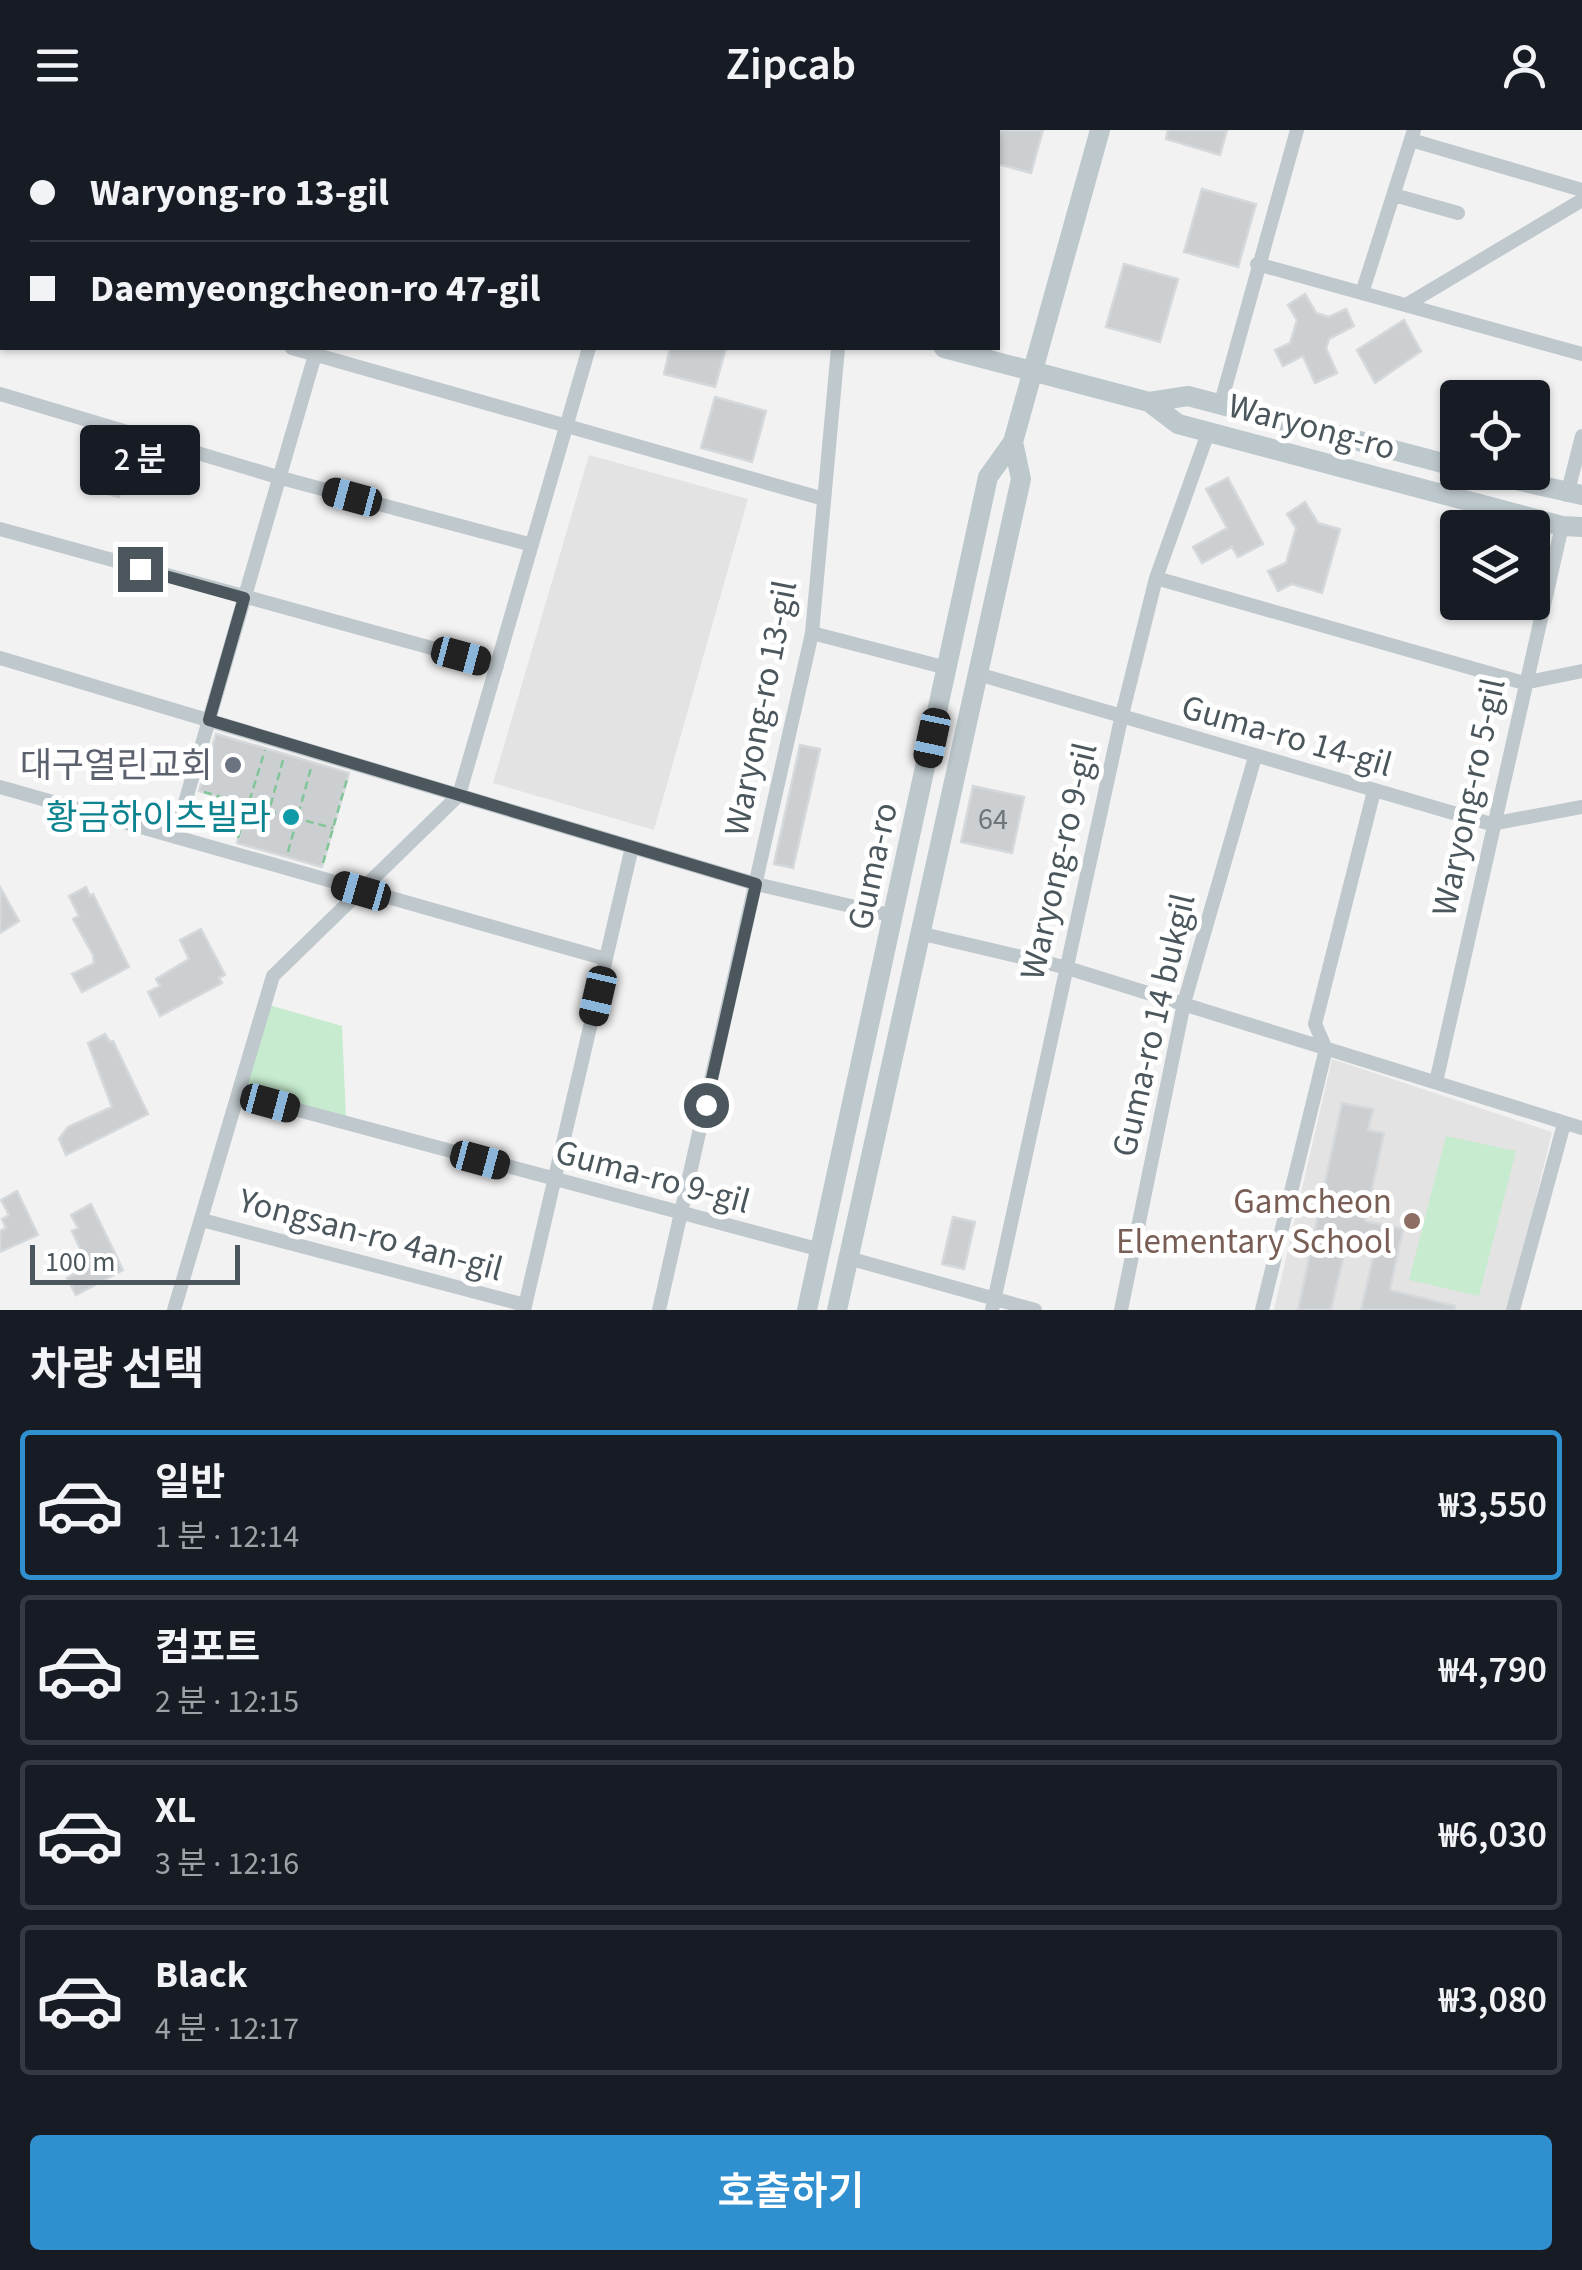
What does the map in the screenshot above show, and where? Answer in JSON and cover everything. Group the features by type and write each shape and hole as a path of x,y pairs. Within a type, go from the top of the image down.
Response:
{"main road":[{"name":"Guma-ro","path":"808,1310 988,477 1013,442 1030,369 1100,130"},
{"name":"Waryong-ro","path":"952,350 1149,402 1178,424 1572,526"},
{"name":"Waryong-ro","path":"1149,402 1188,396 1440,462"},
{"name":"Guma-ro","path":"836,1310 1021,479 1013,442"},
{"path":"1550,489 1575,495"}],"street":[{"path":"1220,406 1256,264 1297,130"},
{"path":"1362,293 1413,135 1582,190"},
{"path":"1394,196 1458,213"},
{"path":"1406,305 1582,200"},
{"path":"1256,264 1582,354"},
{"path":"174,1310 272,976 459,796 588,350"},
{"name":"Waryong-ro 13-gil","path":"659,1310 812,633 838,350"},
{"path":"175,837 317,351 566,427 824,499"},
{"path":"0,394 281,478 532,546"},
{"name":"Waryong-ro 9-gil","path":"993,1304 1121,718 1156,578 1208,432"},
{"path":"1575,495 1582,436"},
{"name":"Waryong-ro 5-gil","path":"1436,1082 1524,683 1572,526"},
{"path":"0,529 497,666"},
{"path":"1156,578 1524,683 1582,671"},
{"path":"812,633 947,668"},
{"path":"0,658 756,884 894,916"},
{"name":"Guma-ro 14-gil","path":"978,674 1492,824 1582,807"},
{"name":"Guma-ro 14 bukgil","path":"1120,1310 1184,1004 1255,757"},
{"path":"0,787 606,959"},
{"path":"1262,1310 1326,1049 1315,1024 1374,791"},
{"path":"524,1308 632,847"},
{"path":"919,933 1064,968 1582,1128"},
{"name":"Guma-ro 9-gil","path":"238,1094 680,1216 821,1250"},
{"path":"1513,1310 1564,1124"},
{"name":"Yongsan-ro 4an-gil","path":"202,1220 524,1308"},
{"path":"848,1258 993,1304 1035,1310"}],"path":[{"path":"233,854 268,738"},
{"path":"270,811 288,744"},
{"path":"283,868 316,752"},
{"path":"319,879 352,763"},
{"path":"189,788 333,828"}],"shaded area":[{"path":"589,455 748,499 654,830 493,783"},
{"name":"Gamcheon Elementary School","path":"1332,1059 1552,1132 1509,1310 1274,1310"}],"green space":[{"path":"269,1005 342,1026 346,1119 243,1092"},
{"path":"1446,1136 1516,1151 1479,1296 1409,1280"}],"building":[{"path":"1000,130 1043,130 1031,173 1000,165"},
{"path":"1168,130 1227,130 1220,155 1166,139"},
{"path":"1202,189 1256,204 1238,267 1184,252"},
{"path":"1124,264 1178,279 1160,342 1106,327"},
{"path":"1305,294 1316,313 1329,317 1346,309 1354,326 1329,339 1326,348 1337,373 1315,383 1303,356 1283,366 1275,350 1290,343 1297,320 1288,305"},
{"path":"1404,320 1421,351 1375,383 1357,350"},
{"path":"670,350 725,350 715,387 664,374"},
{"path":"715,397 766,411 752,462 701,448"},
{"path":"109,445 132,451 119,497 97,491"},
{"path":"1228,478 1263,544 1238,557 1232,547 1202,563 1193,547 1227,528 1206,489"},
{"path":"1305,502 1318,523 1340,529 1322,593 1292,584 1278,591 1268,571 1286,563 1296,528 1287,514"},
{"name":"황금하이츠빌라","path":"216,734 349,773 322,867 237,843 248,805 199,791"},
{"path":"800,745 820,749 793,868 774,864"},
{"path":"973,786 1024,797 1012,853 961,842"},
{"path":"0,887 19,921 0,933"},
{"path":"86,887 129,967 82,992 72,974 94,963 93,955 73,919 79,916 69,896"},
{"path":"201,929 225,975 219,978 222,983 160,1016 148,992 160,986 156,979 189,959 180,940"},
{"path":"105,1034 113,1041 148,1114 66,1155 59,1139 68,1127 112,1107 88,1043"},
{"path":"1342,1103 1373,1109 1368,1130 1384,1133 1365,1221 1403,1229 1390,1290 1455,1306 1454,1310 1361,1310 1374,1253 1346,1246 1331,1310 1298,1310"},
{"path":"17,1191 38,1235 0,1252 0,1231 6,1228 2,1219 9,1215 1,1200"},
{"path":"91,1204 123,1270 76,1295 67,1278 88,1266 72,1231 78,1228 71,1215"},
{"path":"953,1217 975,1222 964,1269 942,1264"}],"place":[{"name":"대구열린교회","path":"233,765"},
{"name":"황금하이츠빌라","path":"291,817"},
{"name":"Gamcheon Elementary School","path":"1412,1221"}],"route":[{"path":"140,569 244,598 209,720 756,884 706,1105"}]}
